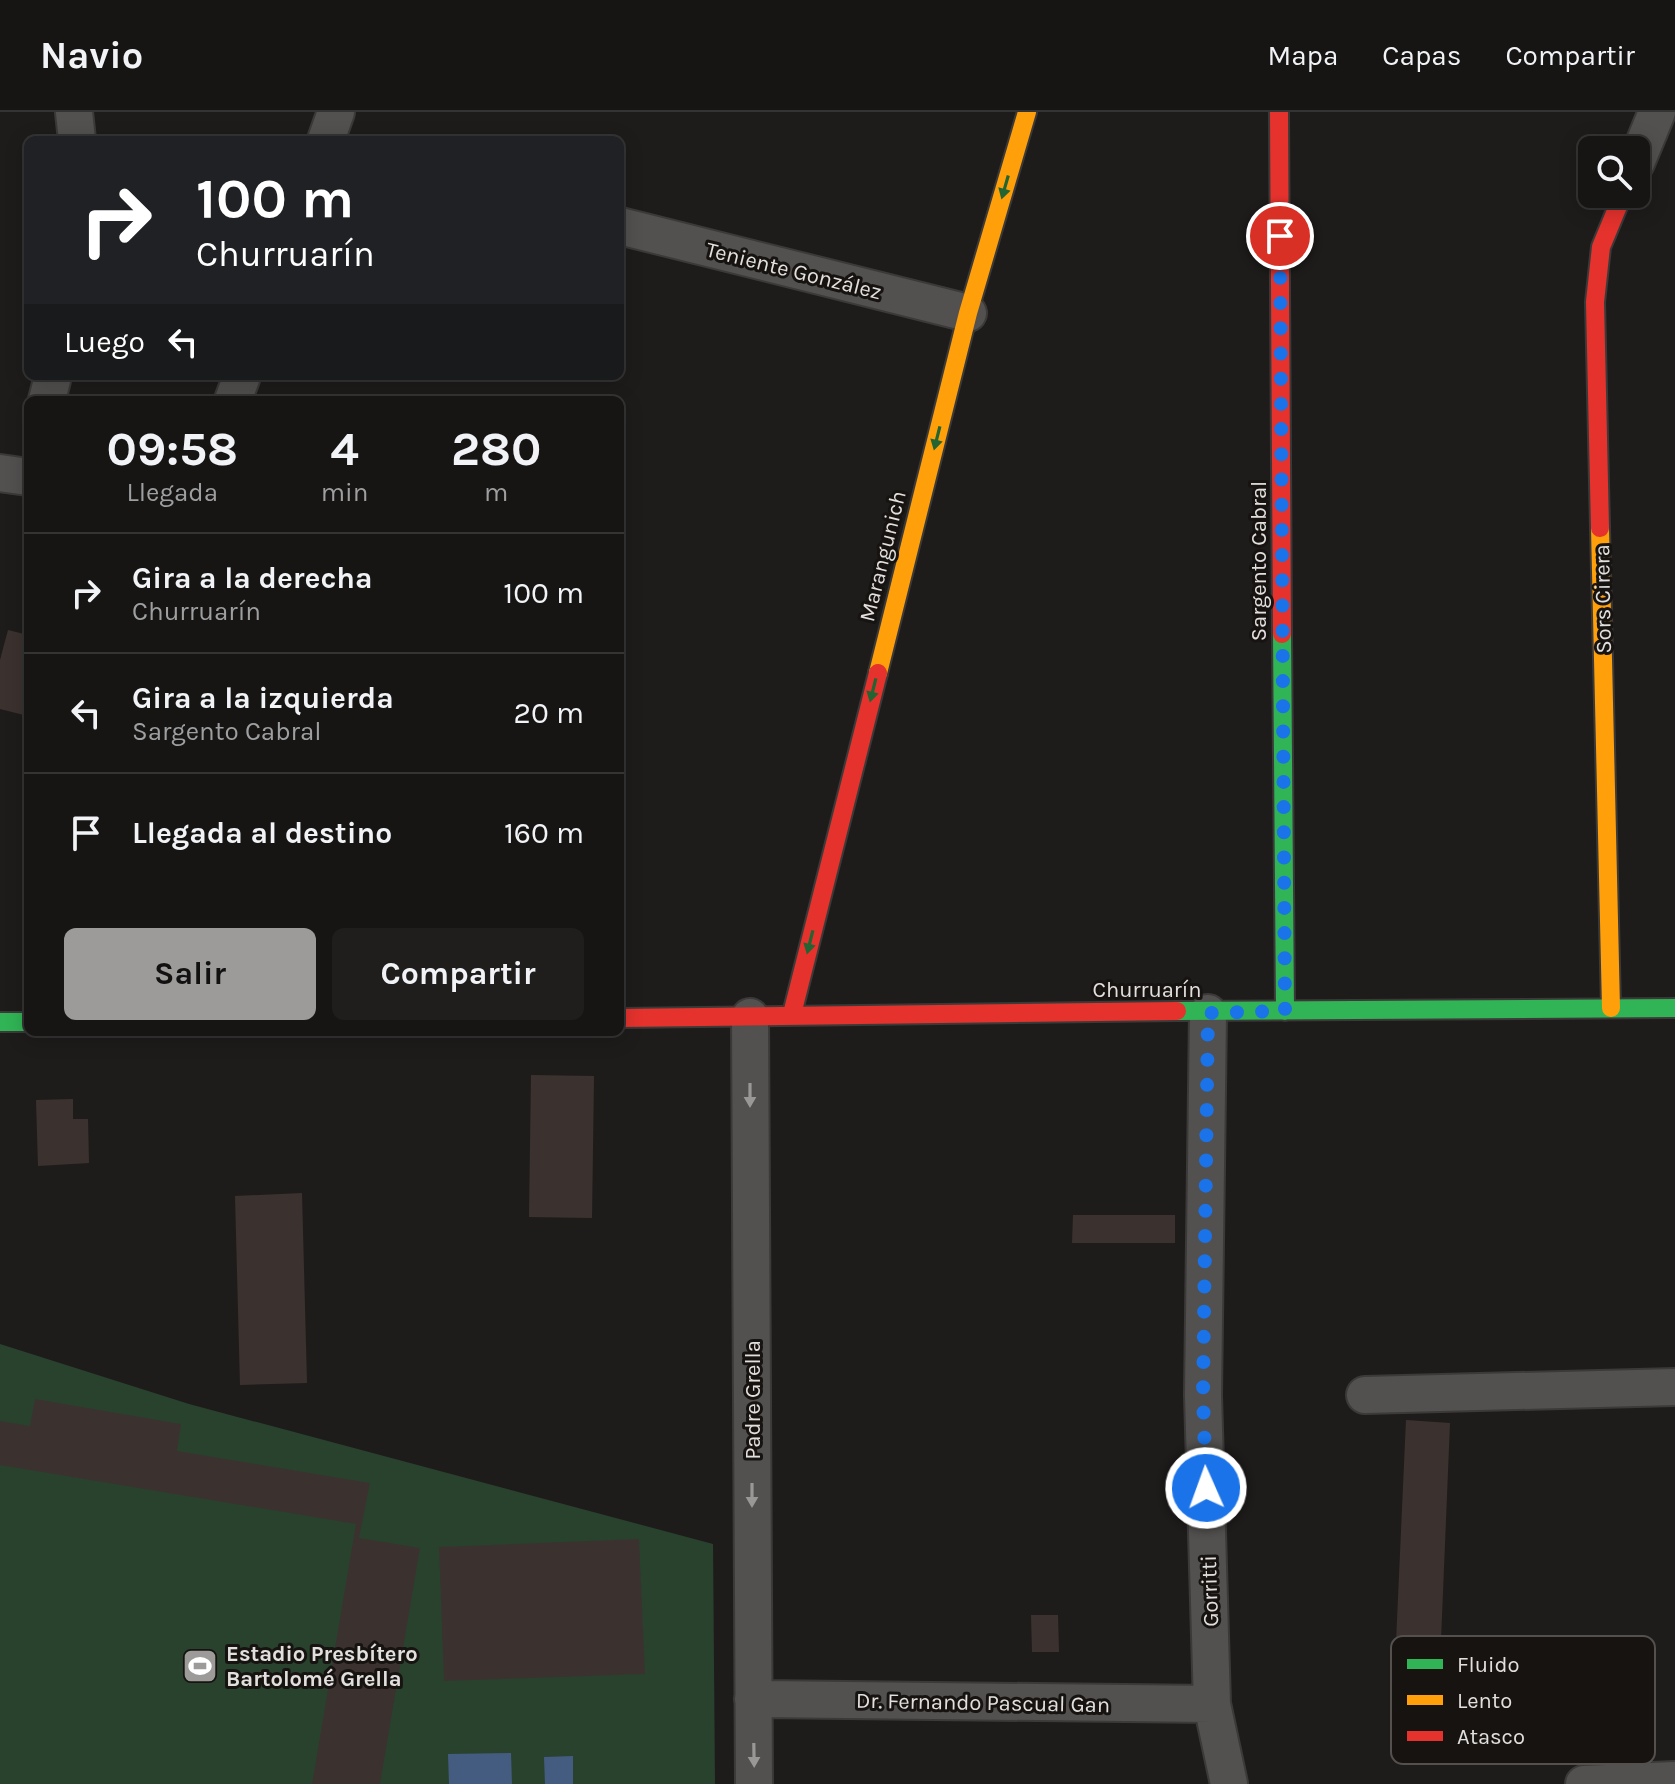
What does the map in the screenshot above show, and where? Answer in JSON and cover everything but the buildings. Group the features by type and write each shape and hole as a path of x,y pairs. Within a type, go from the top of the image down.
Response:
{"street":[{"path":"74,112 77,136"},
{"path":"327,136 336,112"},
{"name":"Marangunich","path":"792,1014 968,313 1027,112"},
{"name":"Sargento Cabral","path":"1279,112 1285,1011"},
{"path":"1647,136 1657,112"},
{"name":"Sors Cirera","path":"1611,1008 1595,302 1601,247 1617,208"},
{"name":"Teniente González","path":"624,227 968,313"},
{"path":"0,473 24,476"},
{"name":"Churruarín","path":"624,1018 1675,1008"},
{"name":"Gorritti","path":"1208,1013 1203,1395 1212,1704 1229,1784"},
{"name":"Padre Grella","path":"750,1017 754,1784"},
{"path":"0,1022 24,1022"},
{"path":"1365,1395 1675,1387"},
{"name":"Dr. Fernando Pascual Gan","path":"753,1699 1212,1704"},
{"path":"1584,1784 1675,1780"}],"green space":[{"path":"0,1344 189,1404 713,1544 715,1784 0,1784"}],"water":[{"path":"511,1753 512,1784 449,1784 448,1754"},
{"path":"573,1756 573,1784 545,1784 544,1757"}],"traffic: fast":[{"path":"1282,634 1285,1011"},
{"path":"1177,1011 1675,1008"},
{"path":"0,1022 24,1022"}],"traffic: slow":[{"path":"878,673 968,313 1027,112"},
{"path":"1600,528 1611,1008"}],"traffic: jam":[{"path":"1279,112 1282,634"},
{"path":"1600,528 1595,302 1601,247 1617,208"},
{"path":"792,1014 878,673"},
{"path":"624,1018 1177,1011"}],"place":[{"name":"Estadio Presbítero Bartolomé Grella","path":"200,1666"}],"route":[{"path":"1206,1488 1203,1395 1208,1013 1285,1011 1280,236"}]}
